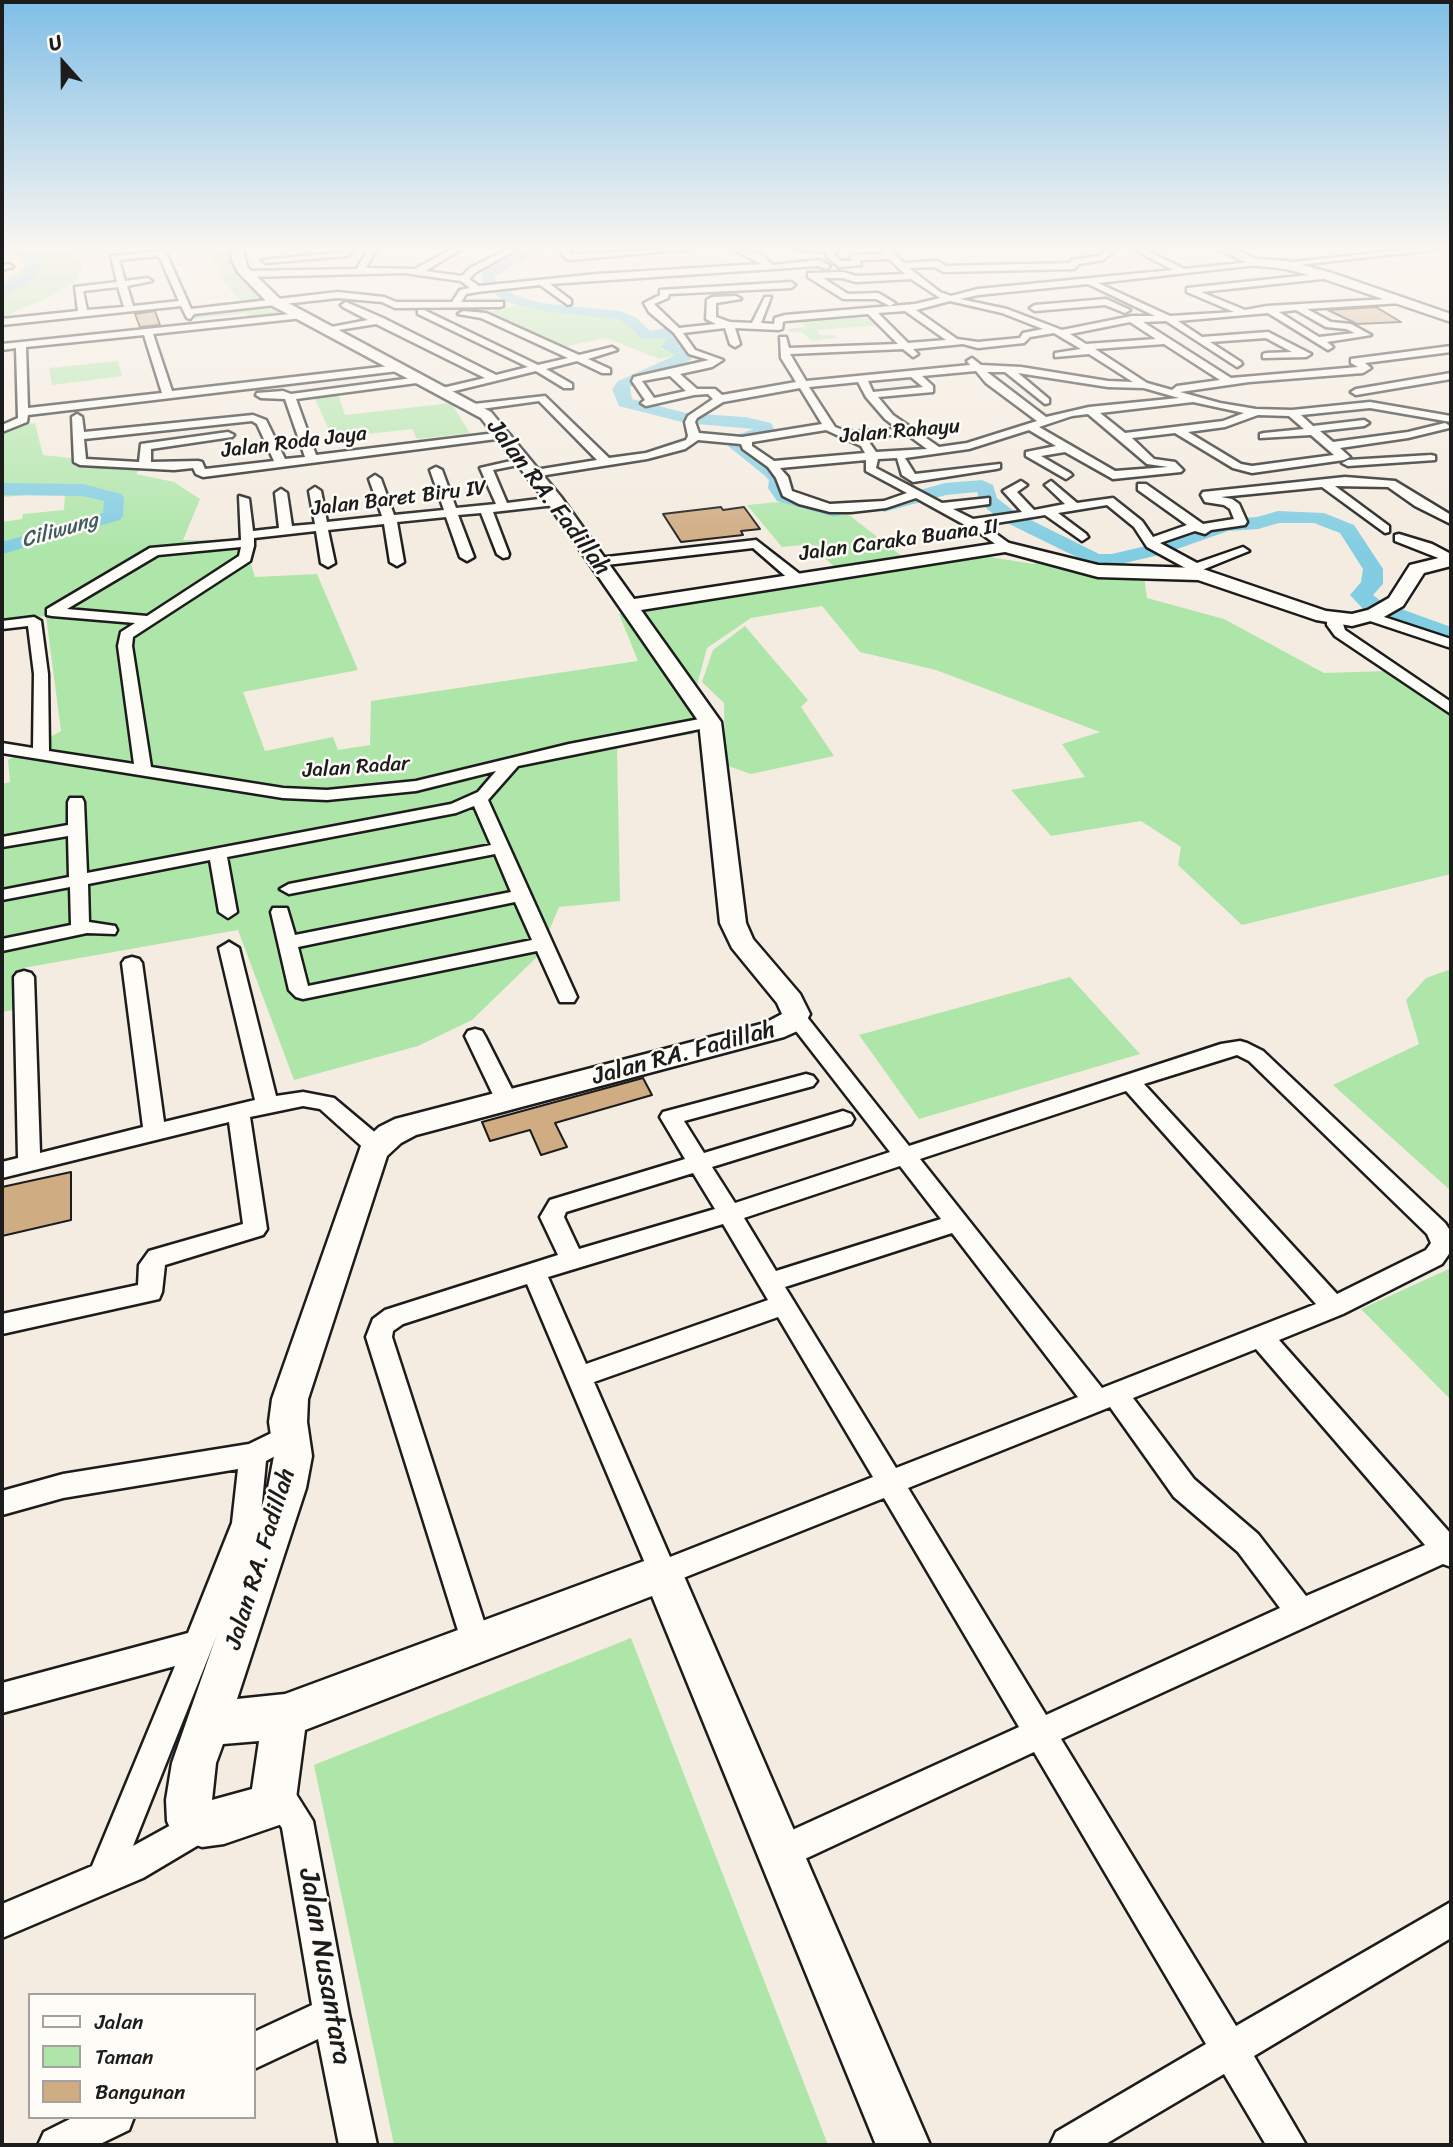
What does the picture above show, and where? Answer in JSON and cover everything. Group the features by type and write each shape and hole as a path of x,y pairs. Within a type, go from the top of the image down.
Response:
{"main road":[{"name":"Jalan RA. Fadillah","path":"202,1824 190,1821 189,1800 194,1763 284,1500 292,1465 288,1414 290,1399 366,1166 376,1146 397,1130 774,1030 790,1024 796,1017 790,1000 745,948 733,923 710,722 555,501 504,435 474,407 364,349"},
{"name":"Jalan Caraka Buana II","path":"629,606 1005,547 1098,571 1196,571 1334,618"},
{"path":"1334,618 1352,620 1377,613 1401,596 1413,572 1445,561"},
{"path":"207,1724 285,1716 663,1573 904,2145"},
{"path":"202,1824 233,1819 272,1806 285,1716"}],"street":[{"path":"2,429 23,421 17,367 21,349"},
{"path":"153,349 168,395"},
{"path":"434,349 494,379"},
{"path":"499,349 568,386"},
{"path":"559,349 606,371"},
{"path":"690,349 717,359 717,362 639,376 637,381 649,402 711,391 720,399"},
{"path":"856,349 786,351 788,362 829,426 865,444 873,456 870,466 873,471 987,533 1005,547"},
{"path":"908,349 921,362"},
{"path":"961,349 990,381 1043,420"},
{"path":"978,349 994,358 1045,401"},
{"path":"1058,355 1087,349"},
{"path":"1088,349 1144,385"},
{"path":"1179,349 1230,382"},
{"path":"1215,349 1237,364"},
{"path":"1255,349 1299,376"},
{"path":"1294,349 1304,355"},
{"path":"1335,349 1379,374"},
{"path":"1169,390 1299,376 1385,349"},
{"path":"1266,356 1351,358 1449,349"},
{"path":"444,392 612,350"},
{"path":"842,365 859,380 892,420 937,451"},
{"path":"23,412 398,368"},
{"path":"503,507 486,468 606,462 671,451 687,445 694,436 692,418 720,399 804,384 979,368 1108,384 1144,385 1256,412 1292,413 1354,405 1391,407 1431,417 1449,425"},
{"path":"672,372 694,392"},
{"path":"870,395 911,397 930,389 914,374"},
{"path":"444,392 550,376"},
{"path":"1356,393 1451,376"},
{"path":"64,419 268,395 286,394 290,397 420,380"},
{"path":"290,397 312,460"},
{"path":"474,407 543,398 606,462"},
{"name":"Jalan Rahayu","path":"772,465 899,456 969,446 1043,420 1089,410 1194,399"},
{"path":"1155,405 1172,415"},
{"path":"1354,405 1394,423"},
{"path":"1028,425 1108,473 1119,476 1178,470 1171,464 1151,463 1124,436 1089,410"},
{"path":"1124,436 1225,424 1256,412"},
{"path":"1292,413 1346,460 1359,481"},
{"path":"77,417 78,436 186,421 253,418 261,420 255,432"},
{"path":"186,421 188,440"},
{"path":"1110,425 1144,422"},
{"path":"1264,436 1364,423"},
{"path":"1331,446 1449,425"},
{"path":"694,436 740,439 829,426"},
{"path":"1178,430 1237,466 1261,469 1346,460 1432,458"},
{"path":"145,466 145,446 255,432"},
{"path":"255,432 281,464"},
{"path":"848,436 875,432 911,432"},
{"path":"113,433 115,447"},
{"name":"Jalan Roda Jaya","path":"78,436 80,461 145,466 198,464 200,472 203,473 504,435"},
{"path":"198,464 206,460 208,437"},
{"path":"740,439 772,465 782,477 787,492 821,506 874,506 919,495"},
{"path":"1375,440 1412,460"},
{"path":"899,456 906,473 913,478 1001,469 969,446"},
{"path":"1066,475 1030,454 1067,448"},
{"path":"143,769 125,642 128,633 242,562 247,555 242,496 234,470"},
{"path":"436,470 467,557"},
{"path":"375,479 390,520 397,562"},
{"path":"1151,543 1200,528 1241,522 1235,507 1228,502 1209,499 1207,495 1323,482 1359,481 1395,485 1419,503 1451,520"},
{"path":"1323,482 1385,529"},
{"path":"1021,485 1009,491 1031,514"},
{"path":"1051,485 1075,507"},
{"path":"1142,487 1200,528"},
{"path":"315,491 328,563"},
{"path":"281,493 286,532"},
{"path":"939,508 985,500"},
{"name":"Jalan Baret Biru IV","path":"52,611 155,551 286,532 555,501"},
{"path":"968,524 1111,502 1138,524 1151,543 1196,571 1243,551"},
{"path":"486,509 503,554"},
{"path":"1047,511 1082,537"},
{"path":"1399,538 1427,547 1445,561 1451,574"},
{"path":"598,562 756,544 796,579"},
{"path":"2,619 52,611 150,620"},
{"path":"1377,613 1451,643"},
{"path":"1334,618 1334,625 1340,633 1451,709"},
{"path":"2,625 33,621 41,674 41,754"},
{"name":"Jalan Radar","path":"2,748 283,793 327,795 416,786 513,762 710,722"},
{"path":"2,895 438,813 479,799 494,787 513,762"},
{"path":"479,799 567,997"},
{"path":"76,802 80,928"},
{"path":"2,842 76,828"},
{"path":"289,888 500,848"},
{"path":"218,854 228,912"},
{"path":"287,943 521,894"},
{"path":"280,912 299,990 304,993 544,944"},
{"path":"2,945 80,928 95,926 108,930"},
{"path":"229,948 267,1105"},
{"path":"132,963 155,1133"},
{"path":"24,977 29,1164"},
{"path":"796,1017 957,1223 1184,1488 1248,1543 1301,1613"},
{"path":"475,1037 507,1101"},
{"path":"476,1643 379,1333 385,1322 394,1317 572,1260 729,1214 1228,1049 1250,1051 1437,1229 1443,1244 1434,1257 1334,1307 663,1573 534,1273"},
{"path":"806,1081 671,1117 1287,2145"},
{"path":"1130,1082 1334,1307"},
{"path":"2,1170 267,1105 303,1099 320,1100 376,1146"},
{"path":"2,1324 150,1292 150,1265 157,1258 255,1229 239,1112"},
{"path":"572,1260 552,1217 555,1209 844,1119"},
{"path":"580,1376 957,1223"},
{"path":"780,1853 1301,1613 1449,1552 1260,1336"},
{"path":"2,1503 63,1486 253,1455 290,1435"},
{"path":"103,1879 247,1523 253,1455"},
{"path":"2,1698 61,1680 196,1646"},
{"name":"Jalan Nusantara","path":"272,1806 285,1805 297,1821 331,2014 358,2145"},
{"path":"2,1921 131,1866 202,1824"},
{"path":"1069,2145 1451,1919"},
{"path":"256,2050 331,2014"},
{"path":"57,2145 112,2119"}],"green space":[{"path":"635,349 661,349 678,353 677,356 660,359"},
{"path":"118,361 122,376 52,385 49,368"},
{"path":"338,393 345,415 451,403 470,433 417,439 412,429 333,438 313,395"},
{"path":"35,423 43,455 142,466 136,474 174,482 200,499 183,540 244,541 255,577 317,574 358,670 243,692 265,751 333,737 338,750 370,745 371,701 638,661 619,614 695,595 839,572 811,544 782,547 747,505 789,501 820,509 844,511 908,561 990,553 989,557 1034,564 1044,559 1144,576 1147,598 1224,619 1324,673 1385,671 1451,713 1451,874 1242,925 1178,865 1181,847 1141,821 1051,836 1011,790 1085,777 1062,744 1100,732 936,670 860,652 822,606 751,618 707,648 693,700 694,734 617,746 620,901 559,907 539,955 472,1020 418,1046 294,1080 238,930 23,968 19,1009 2,1012 2,784 10,782 8,760 61,731 46,616 2,621 2,522 22,519 23,514 64,510 65,492 2,497 2,428"},
{"path":"745,626 808,700 801,707 834,756 751,774 725,765 724,703 702,682 713,650"},
{"path":"1451,969 1451,1191 1333,1085 1419,1044 1406,1000 1426,978"},
{"path":"1070,977 1140,1054 919,1119 859,1035"},
{"path":"1451,1268 1451,1400 1361,1309"},
{"path":"631,1638 828,2145 394,2145 314,1765"}],"building":[{"path":"721,507 723,510 744,507 760,529 741,531 743,535 681,542 663,514"},
{"path":"643,1078 652,1095 555,1123 567,1147 541,1155 530,1130 490,1141 482,1122"},
{"path":"71,1172 71,1220 2,1236 2,1187"}],"waterway":[{"path":"673,349 687,353 685,357 624,384 620,389 625,402 686,418 745,422 765,427 766,431 736,441 737,446 771,471 778,480 777,488 784,497 834,511"},
{"path":"884,506 945,489 982,486 986,489 988,500 1008,516 1095,560 1112,560 1156,550 1225,525 1258,523 1278,517 1317,517 1347,529 1373,569 1372,584 1361,595 1374,607 1451,635"},
{"name":"Ciliwung","path":"2,489 83,490 114,498 113,516 2,548"}]}
